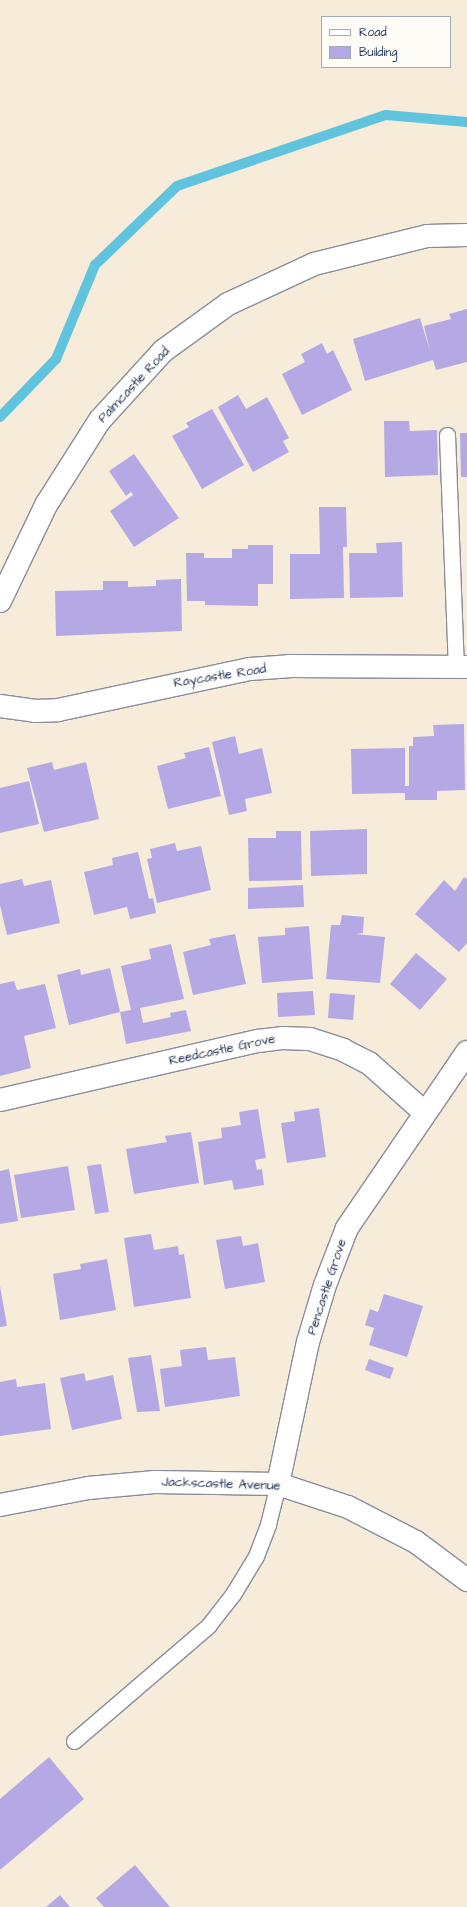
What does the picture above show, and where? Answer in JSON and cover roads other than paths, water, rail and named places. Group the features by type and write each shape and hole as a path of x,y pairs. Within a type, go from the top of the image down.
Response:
{"street":[{"name":"Palmcastle Road","path":"0,601 46,505 100,420 162,351 228,304 314,264 427,236 467,235"},
{"name":"Raycastle Road","path":"0,706 34,711 58,710 250,669 289,666 461,667"},
{"name":"Reedcastle Grove","path":"0,1100 258,1041 282,1038 310,1039 343,1050 369,1063 424,1112"},
{"name":"Pencastle Grove","path":"278,1484 308,1342 325,1285 344,1235 424,1112 467,1052"},
{"name":"Jackscastle Avenue","path":"0,1505 88,1488 155,1482 278,1484 348,1508 376,1521 416,1542 467,1580"}],"lane":[{"path":"447,435 461,667"},
{"path":"74,1741 208,1626 233,1594 256,1556 268,1524 278,1484"}],"waterway":[{"path":"0,417 56,359 95,265 177,186 386,115 467,122"}]}
